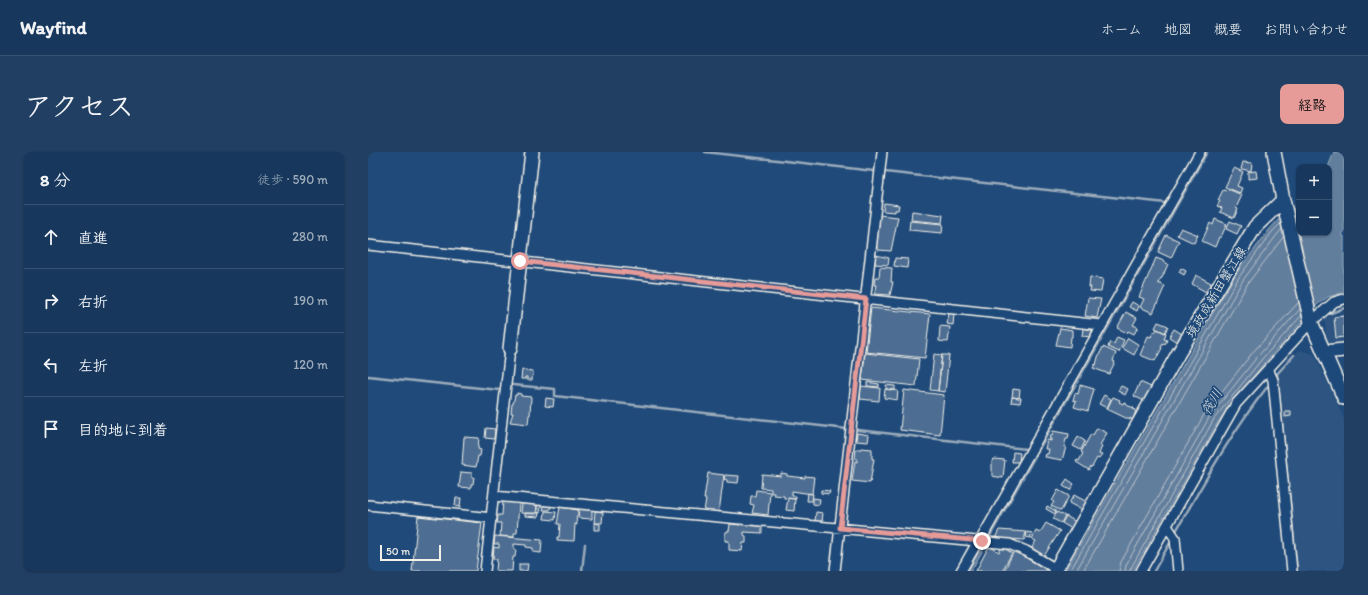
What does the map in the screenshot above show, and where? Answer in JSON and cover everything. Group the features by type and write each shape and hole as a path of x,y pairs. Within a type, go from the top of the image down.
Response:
{"main road":[{"path":"510,349 532,152"},
{"path":"1274,152 1284,205 1311,322 1344,398"},
{"name":"境政成新田蟹江線","path":"1056,570 1178,354 1251,233 1260,222 1284,205"},
{"path":"1324,352 1344,350"}],"street":[{"path":"835,571 882,152"},
{"path":"961,571 982,541 1101,325 1200,152"},
{"path":"368,244 1101,325"},
{"path":"1141,571 1236,404 1311,322 1334,302 1344,299"},
{"path":"486,571 510,349"},
{"path":"1268,368 1273,380 1292,571"},
{"path":"494,496 1009,544 1026,551 1056,570"},
{"path":"368,505 492,518"},
{"path":"1167,526 1175,538 1178,571"}],"shaded area":[{"path":"1344,313 1344,342 1332,344 1327,340 1324,318"},
{"path":"1299,350 1314,354 1344,419 1344,571 1298,571 1279,375"}],"water":[{"path":"1205,152 1208,152 971,571 968,571"},
{"name":"筏川","path":"1334,152 1344,152 1344,232 1342,235 1344,236 1344,292 1328,297 1318,304 1265,362 1218,422 1133,571 1065,571 1235,275 1269,230 1279,219 1296,207 1296,236 1332,236 1332,164 1329,164"}],"building":[{"path":"1243,162 1252,163 1251,171 1241,169"},
{"path":"1234,168 1243,172 1237,186 1242,188 1240,193 1225,187"},
{"path":"1256,171 1257,178 1248,179 1248,172"},
{"path":"1228,189 1242,195 1236,208 1238,209 1234,218 1220,212 1222,208 1217,206 1223,190 1226,191"},
{"path":"884,203 899,205 898,210 895,210 895,212 883,211"},
{"path":"912,211 943,215 942,223 911,220"},
{"path":"879,215 898,217 891,251 878,250 878,247 876,247"},
{"path":"1215,219 1227,224 1215,247 1202,241 1210,223 1213,225"},
{"path":"910,221 943,224 942,233 909,230"},
{"path":"1230,221 1241,226 1237,234 1226,229"},
{"path":"1181,228 1198,235 1194,243 1177,235"},
{"path":"1166,235 1179,241 1171,258 1158,252"},
{"path":"876,255 889,258 888,265 875,264"},
{"path":"895,258 908,259 907,268 894,266"},
{"path":"1156,258 1168,264 1162,278 1158,283 1165,286 1153,313 1140,307 1144,299 1139,297"},
{"path":"880,267 892,268 891,282 893,282 890,295 875,294 877,285 874,285 875,277 879,277"},
{"path":"1181,268 1186,271 1184,275 1179,272"},
{"path":"1196,275 1211,283 1206,292 1192,284"},
{"path":"1090,277 1103,279 1101,292 1090,291"},
{"path":"1088,298 1101,299 1097,318 1085,316"},
{"path":"1132,302 1139,306 1137,311 1129,307"},
{"path":"871,308 930,314 925,358 866,352"},
{"path":"1126,312 1137,318 1133,325 1138,327 1134,334 1128,331 1127,333 1117,328"},
{"path":"949,313 954,314 953,325 947,324"},
{"path":"1344,316 1344,337 1336,338 1334,317"},
{"path":"1158,322 1168,326 1165,333 1155,328"},
{"path":"940,326 950,327 948,342 939,341"},
{"path":"1060,328 1072,330 1070,347 1056,345"},
{"path":"1083,328 1092,330 1091,337 1082,336"},
{"path":"1157,329 1166,333 1164,339 1167,340 1165,344 1163,343 1155,361 1140,355 1148,336 1151,337 1153,332"},
{"path":"1174,329 1182,334 1177,342 1169,337"},
{"path":"1117,337 1124,340 1119,352 1108,347 1110,342 1114,344"},
{"path":"1128,338 1139,345 1134,355 1122,348"},
{"path":"1103,347 1116,353 1113,361 1115,362 1109,374 1093,368 1095,364 1096,365"},
{"path":"865,353 919,359 916,386 862,380"},
{"path":"934,354 942,355 938,391 930,390"},
{"path":"942,355 949,355 945,392 938,391"},
{"path":"522,370 533,371 532,380 527,380 527,377 525,377 525,379 521,379"},
{"path":"867,382 879,384 879,387 867,386"},
{"path":"1140,382 1151,387 1144,401 1134,396"},
{"path":"886,385 895,386 895,390 886,389"},
{"path":"1080,385 1094,389 1088,411 1074,407 1076,401 1073,400 1075,393 1078,394"},
{"path":"861,386 880,388 879,401 860,399"},
{"path":"1121,386 1128,389 1125,395 1118,391"},
{"path":"885,389 898,391 897,400 884,398"},
{"path":"1013,389 1020,390 1019,398 1012,397"},
{"path":"904,390 944,395 940,435 900,430"},
{"path":"517,393 521,394 521,396 531,397 528,424 510,422 513,413 511,413 512,404"},
{"path":"1104,395 1111,399 1107,408 1099,404"},
{"path":"1012,397 1021,398 1020,403 1011,402"},
{"path":"1113,397 1120,400 1119,402 1123,404 1124,402 1127,404 1126,405 1136,410 1133,420 1107,409"},
{"path":"546,398 554,399 553,407 545,406"},
{"path":"1285,411 1291,411 1291,416 1285,417"},
{"path":"486,428 495,429 494,439 485,438"},
{"path":"1097,428 1107,433 1100,445 1102,446 1099,454 1102,455 1099,459 1097,458 1089,470 1076,462 1077,460 1079,461 1083,453 1081,452 1091,434 1093,435"},
{"path":"1053,431 1069,434 1068,439 1066,439 1064,447 1066,447 1062,460 1045,457 1046,454 1048,454 1049,449 1045,449 1047,440 1051,441 1051,439 1049,439 1050,436 1052,436"},
{"path":"857,433 869,435 868,442 856,441"},
{"path":"464,437 479,438 478,449 481,450 476,467 462,465"},
{"path":"1078,437 1085,441 1081,450 1073,446"},
{"path":"856,449 872,449 872,459 874,459 870,483 852,481 855,461 857,462 857,459 855,459"},
{"path":"1013,452 1020,453 1019,462 1012,462"},
{"path":"994,459 1005,460 1003,478 992,476 992,461"},
{"path":"461,472 472,473 472,477 474,477 471,488 459,487"},
{"path":"708,473 724,475 719,512 704,511 706,499 704,499"},
{"path":"781,473 787,474 787,476 805,478 805,476 814,477 812,494 792,491 792,496 796,496 796,499 784,498 784,496 774,495 774,493 771,493 771,489 761,488 762,474 781,476"},
{"path":"725,475 739,476 738,483 727,482 727,480 724,479"},
{"path":"1067,479 1074,484 1070,490 1063,486"},
{"path":"756,490 770,492 768,515 752,513 754,505 750,504 751,496 755,496"},
{"path":"821,490 830,491 829,494 821,493"},
{"path":"1058,490 1069,496 1061,511 1051,506"},
{"path":"808,493 813,494 812,501 807,501"},
{"path":"1074,495 1087,502 1082,510 1069,503"},
{"path":"456,498 461,498 460,507 455,506"},
{"path":"788,498 795,499 794,511 786,510"},
{"path":"813,498 820,499 819,505 813,504"},
{"path":"503,501 519,503 517,533 514,533 514,537 500,536 501,523 497,523 498,515 502,515"},
{"path":"531,503 537,505 536,514 521,513 522,504"},
{"path":"537,504 541,504 540,513 537,512"},
{"path":"544,504 551,505 550,510 543,510"},
{"path":"1047,506 1056,511 1055,514 1046,509"},
{"path":"560,507 578,510 578,516 576,516 577,525 575,524 574,541 557,540 557,537 559,537 560,524 557,524"},
{"path":"579,508 592,509 592,519 578,518"},
{"path":"545,511 556,512 555,520 544,519"},
{"path":"595,511 603,512 602,523 594,523"},
{"path":"816,512 823,513 822,522 815,521"},
{"path":"1057,512 1065,516 1061,523 1053,519"},
{"path":"525,513 539,513 538,517 525,516"},
{"path":"418,516 482,523 476,571 412,571"},
{"path":"1066,516 1076,522 1072,529 1062,523"},
{"path":"741,522 747,523 747,525 762,526 762,533 744,532 744,535 746,536 746,543 743,543 742,551 729,550 729,541 725,541 725,533 729,531 730,524 740,525"},
{"path":"594,523 600,524 600,530 594,530"},
{"path":"1046,523 1060,531 1044,556 1031,549 1036,541 1032,539 1036,531 1040,533"},
{"path":"999,530 1026,532 1024,540 995,538"},
{"path":"1027,532 1032,533 1030,538 1026,537"},
{"path":"495,536 542,540 541,553 533,552 533,548 526,547 526,545 514,544 514,549 516,549 515,557 513,557 512,571 496,571 497,559 493,559 494,547 499,548 499,544 494,544"},
{"path":"989,546 999,552 1002,547 1012,553 1002,571 976,571"},
{"path":"1014,551 1046,569 1045,571 1004,571"},
{"path":"519,564 528,564 527,571 519,571"}],"waterway":[{"path":"705,152 874,171"},
{"path":"885,172 1166,203"},
{"path":"1329,314 1344,308"},
{"path":"1294,355 1277,374 1297,571"},
{"path":"368,376 499,390"},
{"path":"513,385 555,389 555,396 847,429"},
{"path":"1176,531 1231,438 1268,386"},
{"path":"858,430 1026,449"},
{"path":"1154,571 1171,541"},
{"path":"582,571 585,544"}],"route":[{"path":"520,261 866,299 840,528 982,541"}]}
